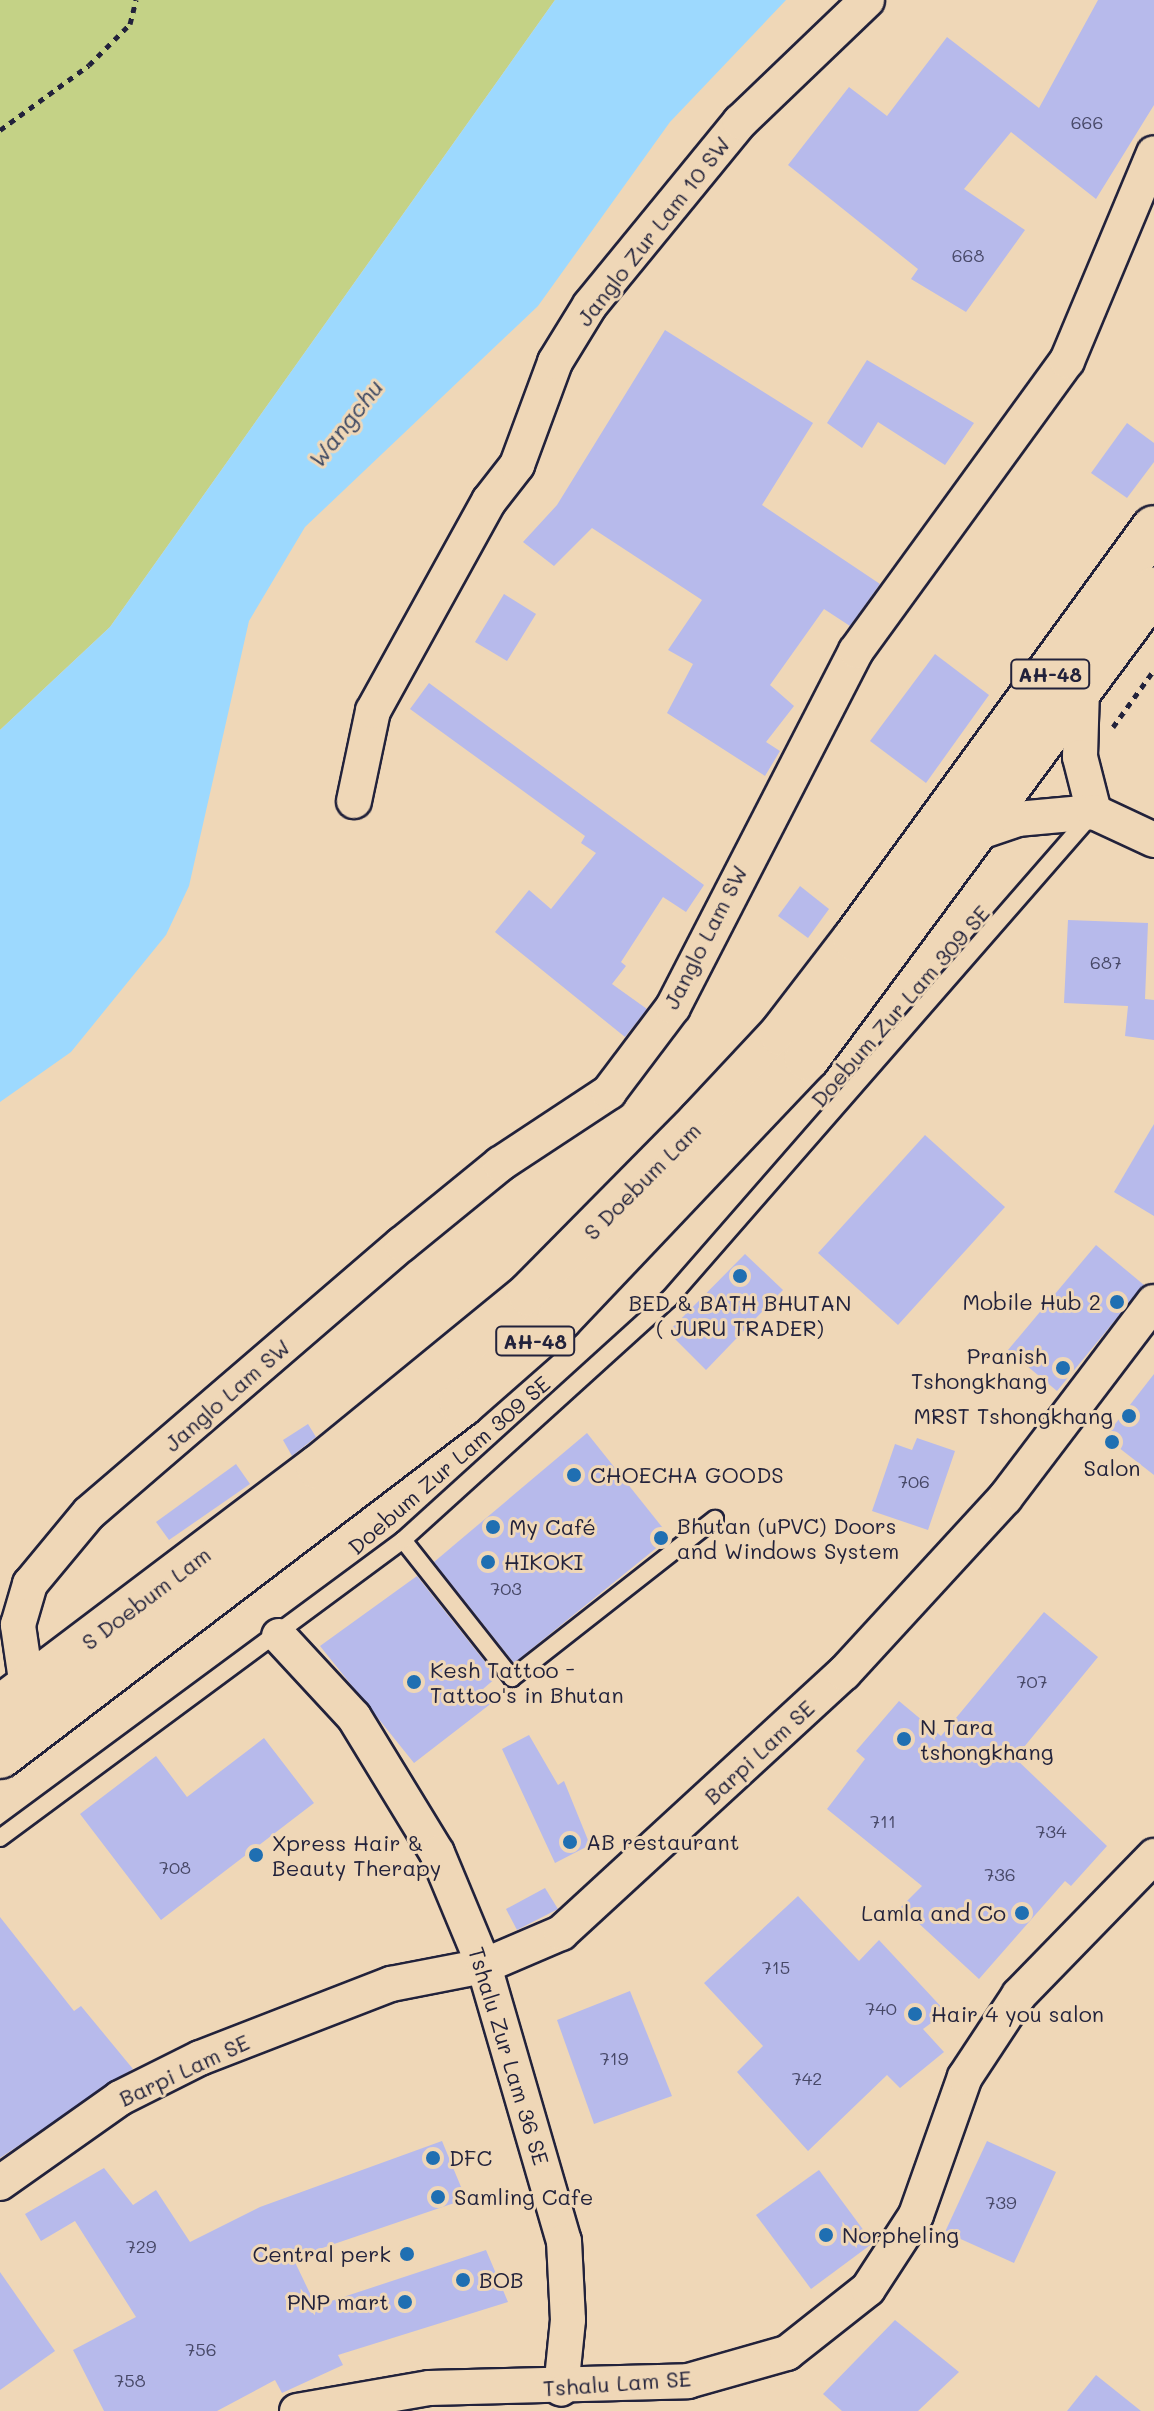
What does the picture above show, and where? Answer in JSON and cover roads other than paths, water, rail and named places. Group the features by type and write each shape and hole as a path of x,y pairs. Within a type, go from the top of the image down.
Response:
{"highway":[{"name":"S Doebum Lam","path":"14,1698 319,1467 530,1294 700,1122 782,1034 855,939 1154,528"},
{"name":"S Doebum Lam","path":"0,1756 462,1404 560,1318 807,1058 980,832 1154,589"}],"street":[{"name":"Janglo Zur Lam 10 SW","path":"354,801 373,711 489,501 517,465 555,362 590,305 740,122 867,0"},
{"name":"Janglo Lam SW","path":"14,1698 18,1625 30,1584 89,1513 439,1214 609,1092 673,1007 856,651 1067,361 1154,153"},
{"path":"1082,689 1080,757 1094,812"},
{"path":"980,832 1017,819 1094,812 1154,840"},
{"name":"Barpi Lam SE","path":"0,2183 120,2098 200,2058 391,1984 484,1966 561,1933 844,1673 1005,1498 1154,1302"},
{"name":"Tshalu Zur Lam 36 SE","path":"279,1636 354,1717 437,1853 484,1966 564,2241 569,2305 561,2389"},
{"name":"Tshalu Lam SE","path":"297,2411 688,2381 787,2353 868,2289 916,2215 965,2077 1019,1995 1154,1856"}],"lane":[{"name":"Doebum Zur Lam 309 SE","path":"0,1838 279,1636 403,1540 669,1299 1094,812"},
{"path":"403,1540 512,1678 715,1519"}],"water":[{"name":"Wangchu","path":"555,0 786,0 670,122 538,306 305,527 249,621 189,886 166,935 71,1052 0,1102 0,730 110,627"}],"place":[{"name":"BED & BATH BHUTAN ( JURU TRADER)","path":"740,1276"},
{"name":"Mobile Hub 2","path":"1117,1302"},
{"name":"Pranish Tshongkhang","path":"1063,1368"},
{"name":"MRST Tshongkhang","path":"1129,1416"},
{"name":"Salon","path":"1112,1442"},
{"name":"CHOECHA GOODS","path":"574,1475"},
{"name":"My Café","path":"493,1527"},
{"name":"Bhutan (uPVC) Doors and Windows System","path":"661,1538"},
{"name":"HIKOKI","path":"488,1562"},
{"name":"Kesh Tattoo - Tattoo's in Bhutan","path":"414,1682"},
{"name":"N Tara tshongkhang","path":"904,1739"},
{"name":"AB restaurant","path":"570,1842"},
{"name":"Xpress Hair & Beauty Therapy","path":"256,1855"},
{"name":"Lamla and Co","path":"1022,1913"},
{"name":"Hair 4 you salon","path":"915,2014"},
{"name":"DFC","path":"433,2158"},
{"name":"Samling Cafe","path":"438,2197"},
{"name":"Norpheling","path":"826,2235"},
{"name":"Central perk","path":"407,2254"},
{"name":"BOB","path":"463,2280"},
{"name":"PNP mart","path":"405,2302"}]}
